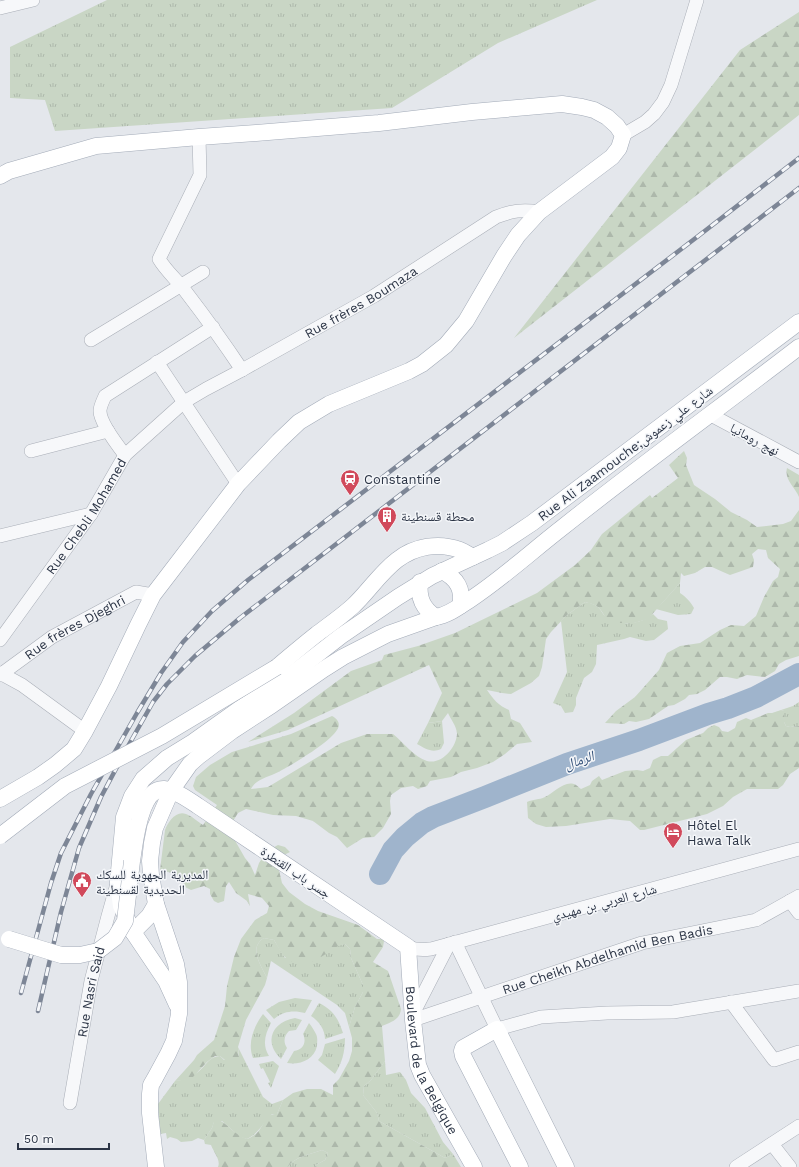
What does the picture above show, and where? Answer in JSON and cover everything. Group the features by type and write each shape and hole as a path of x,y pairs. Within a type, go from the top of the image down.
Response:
{"main road":[{"path":"0,176 9,171 96,146 199,136 379,123 472,112 562,104 594,110 607,117 617,126 623,135 619,148 612,157 539,212 518,235 466,321 446,345 422,364 409,371 329,404 299,422 238,484 153,596 109,686 74,749 55,765 31,781 0,798"},
{"name":"Rue Ali Zaamouche;شارع علي زعموش","path":"442,571 502,543 532,523 799,322"},
{"name":"Rue Ali Zaamouche;شارع علي زعموش","path":"460,606 490,587 568,522 799,347"},
{"path":"0,836 65,786 162,736 277,667 311,638 353,606 396,560 407,553 422,547 435,546 461,550 473,557"},
{"path":"156,1167 150,1103 151,1086 174,1041 179,1014 179,982 178,972 156,904 150,861 155,828 171,791 190,764 222,738 324,669 343,657 388,634 443,616 460,606 462,599 459,585 449,574 442,571 420,582 341,636 287,678 167,758 143,779 132,796 124,817 118,882 120,906 133,932 166,981 177,1004 179,1014"},
{"path":"420,582 419,589 422,603 436,618"},
{"path":"311,638 360,623"},
{"path":"5,938 61,955 80,955 98,951 115,938 125,921 139,818 151,795 159,790 165,789 171,791"},
{"name":"جسر باب القنطرة","path":"171,791 198,806 402,943"},
{"path":"133,932 149,916 156,904"},
{"name":"Boulevard de la Belgique","path":"402,943 413,1017 418,1065 422,1075 474,1167"},
{"path":"520,1167 463,1056 462,1051 463,1048 497,1029 566,1167"}],"street":[{"path":"0,8 33,0"},
{"path":"623,135 645,122 654,114 663,102 671,85 697,0"},
{"path":"199,136 200,176 159,259 213,327 242,370"},
{"name":"Rue frères Boumaza","path":"184,402 374,296 496,217 516,210 539,212"},
{"path":"90,340 203,272"},
{"path":"125,455 108,431 100,413 101,405 105,396 213,327"},
{"path":"157,362 238,484"},
{"name":"Rue Chebli Mohamed","path":"0,640 90,514 125,455 184,402"},
{"name":"نهج رومانيا","path":"711,415 798,461"},
{"path":"31,451 108,431"},
{"path":"0,536 90,514"},
{"name":"Rue frères Djeghri","path":"1,674 52,637 136,592 153,596"},
{"path":"1,674 22,685 85,731"},
{"name":"شارع العربي بن مهيدي","path":"402,943 414,950 423,950 799,849"},
{"name":"Rue Nasri Said","path":"70,1103 91,981 118,882"},
{"path":"795,898 799,914"},
{"name":"Rue Cheikh Abdelhamid Ben Badis","path":"413,1017 481,997 642,943 756,920 795,898"},
{"path":"452,943 497,1029 541,1017 607,1013 673,1012 799,991"},
{"path":"413,1017 452,943"},
{"path":"731,1002 774,1060 799,1052"},
{"path":"736,1167 799,1126"},
{"path":"772,1144 790,1167"}],"green space":[{"path":"107,0 597,0 498,43 392,108 55,131 45,100 10,98 10,47"},
{"path":"799,12 799,115 514,338 740,50"},
{"path":"684,451 687,458 686,465 694,485 731,512 757,527 783,524 791,521 799,510 799,656 779,664 775,671 765,677 747,675 737,679 720,677 705,690 697,694 689,695 674,705 668,706 649,719 636,722 629,721 624,724 605,723 616,711 635,697 659,670 667,653 680,646 700,643 731,625 744,626 756,616 773,581 778,577 780,569 768,558 766,550 758,549 752,554 754,560 753,567 730,575 712,567 705,567 695,573 684,576 681,573 680,583 648,619 634,623 617,623 608,621 599,608 585,602 567,615 546,639 542,667 539,676 531,683 511,694 487,690 496,702 509,710 511,719 520,723 532,742 517,744 493,762 461,772 451,777 430,781 427,786 418,789 413,786 401,788 391,795 391,814 383,828 374,837 363,838 347,848 337,837 313,821 296,816 273,815 246,809 238,813 233,821 233,837 255,875 259,863 267,851 278,845 285,847 290,852 284,855 278,866 282,883 289,892 305,904 318,911 358,925 377,939 381,939 385,935 383,947 373,962 388,971 401,1009 397,1018 382,1026 385,1061 371,1080 364,1086 363,1095 377,1113 379,1121 445,1158 453,1154 461,1167 315,1167 325,1160 328,1153 322,1150 298,1158 288,1167 218,1167 218,1159 211,1145 205,1144 204,1140 212,1128 215,1118 220,1120 238,1135 247,1139 257,1132 266,1118 270,1115 277,1114 283,1100 293,1093 307,1089 321,1089 333,1095 333,1085 339,1079 349,1061 352,1051 352,1038 349,1027 355,1007 363,992 363,985 351,958 350,949 345,944 317,959 304,964 290,961 281,952 274,940 264,938 259,942 256,952 267,978 265,985 246,1020 238,1047 239,1060 236,1064 230,1064 220,1056 215,1056 192,1078 175,1081 197,1055 214,1040 225,1006 227,986 234,957 241,939 255,920 267,913 269,906 262,898 248,894 250,906 247,901 236,893 229,882 226,886 224,901 218,903 214,901 210,894 210,889 204,886 191,890 185,887 178,875 160,870 165,830 170,820 176,815 182,813 190,816 203,825 217,805 195,790 193,786 196,777 210,765 232,752 291,734 332,716 339,724 333,735 312,752 279,772 257,782 251,789 268,787 341,743 367,734 393,734 413,753 422,759 433,762 443,758 448,754 454,744 457,733 455,725 448,713 442,721 428,723 442,693 429,665 288,730 248,742 294,713 351,671 382,660 384,655 418,646 455,633 537,593 575,565 591,550 602,534 650,495 652,498 678,478 669,465"},
{"path":"787,468 799,475 799,497 788,480 786,472"},
{"path":"680,583 680,593 688,599 694,608 691,614 678,615 656,609 662,603"},
{"path":"585,602 600,609 609,619 622,623 636,622 648,618 653,614 658,619 667,621 668,629 654,640 646,641 630,637 597,645 596,664 592,672 584,678 576,698 576,705 573,712 565,713 561,706 553,703 567,672 561,621"},
{"path":"799,702 799,726 786,726 784,722 784,711 781,710 793,706"},
{"path":"781,710 784,711 784,722 786,726 799,726 799,768 790,774 783,785 778,789 747,789 733,797 723,806 707,814 644,830 640,830 630,821 610,819 566,826 546,827 536,824 528,818 527,802 545,797 564,785 572,784 581,789 590,785 592,781 599,776 602,780 625,771 643,771 650,768 653,760 661,756 668,756 686,740 703,733 714,725 719,727 722,731 728,732 735,728 737,722 746,718 751,720 768,713"},
{"path":"442,721 444,743 441,749 426,749 417,744 428,723"},
{"path":"264,938 274,940 285,958 320,957 337,945 345,944 350,949 351,958 363,985 363,992 355,1007 349,1027 345,1013 337,1005 271,961 267,978 256,952 259,942"},
{"path":"295,998 312,1000 305,1013 289,1012 281,1014 274,1019 266,1010 279,1002"},
{"path":"319,1003 334,1015 343,1033 325,1039 321,1026 317,1020 311,1016"},
{"path":"263,1014 271,1023 265,1040 269,1056 253,1058 251,1052 252,1035"},
{"path":"295,1018 302,1020 296,1030 289,1031 286,1035 285,1041 287,1048 281,1059 275,1053 272,1046 271,1040 273,1034 276,1028 281,1024 287,1020"},
{"path":"309,1023 317,1037 317,1046 313,1055 301,1062 287,1063 294,1051 302,1047 305,1040 303,1034"},
{"path":"345,1038 343,1057 335,1074 318,1060 322,1055 325,1044"},
{"path":"238,1047 263,1097 272,1104 283,1100 277,1114 272,1114 258,1131 247,1139 240,1137 222,1121 214,1122 204,1140 198,1138 192,1141 181,1142 170,1137 167,1139 166,1133 160,1134 158,1104 175,1081 192,1076 216,1056 220,1056 224,1060 239,1056"},
{"path":"273,1061 279,1066 271,1088 268,1083 270,1082 263,1068 261,1069 259,1064"},
{"path":"385,1061 386,1075 400,1072 406,1080 411,1093 425,1108 443,1142 453,1154 445,1158 379,1121 377,1113 363,1095 364,1086 371,1080"},
{"path":"322,1150 328,1153 325,1160 315,1167 288,1167 298,1158"}],"waterway":[{"name":"الرمال","path":"380,874 393,850 405,837 422,823 433,817 567,764 728,708 756,697 799,674"}],"railway":[{"path":"21,993 51,883 61,853 91,794 137,713 161,673 183,642 212,611 248,580 799,158"},
{"path":"38,1011 61,912 79,848 101,797 127,748 153,702 167,684 195,656 240,618 799,188"}],"place":[{"name":"Constantine","path":"350,496"},
{"name":"محطة قسنطينة","path":"387,533"},
{"name":"Hôtel El Hawa Talk","path":"673,849"},
{"name":"المديرية الجهوية للسكك الحديدية لقسنطينة","path":"82,898"}]}
